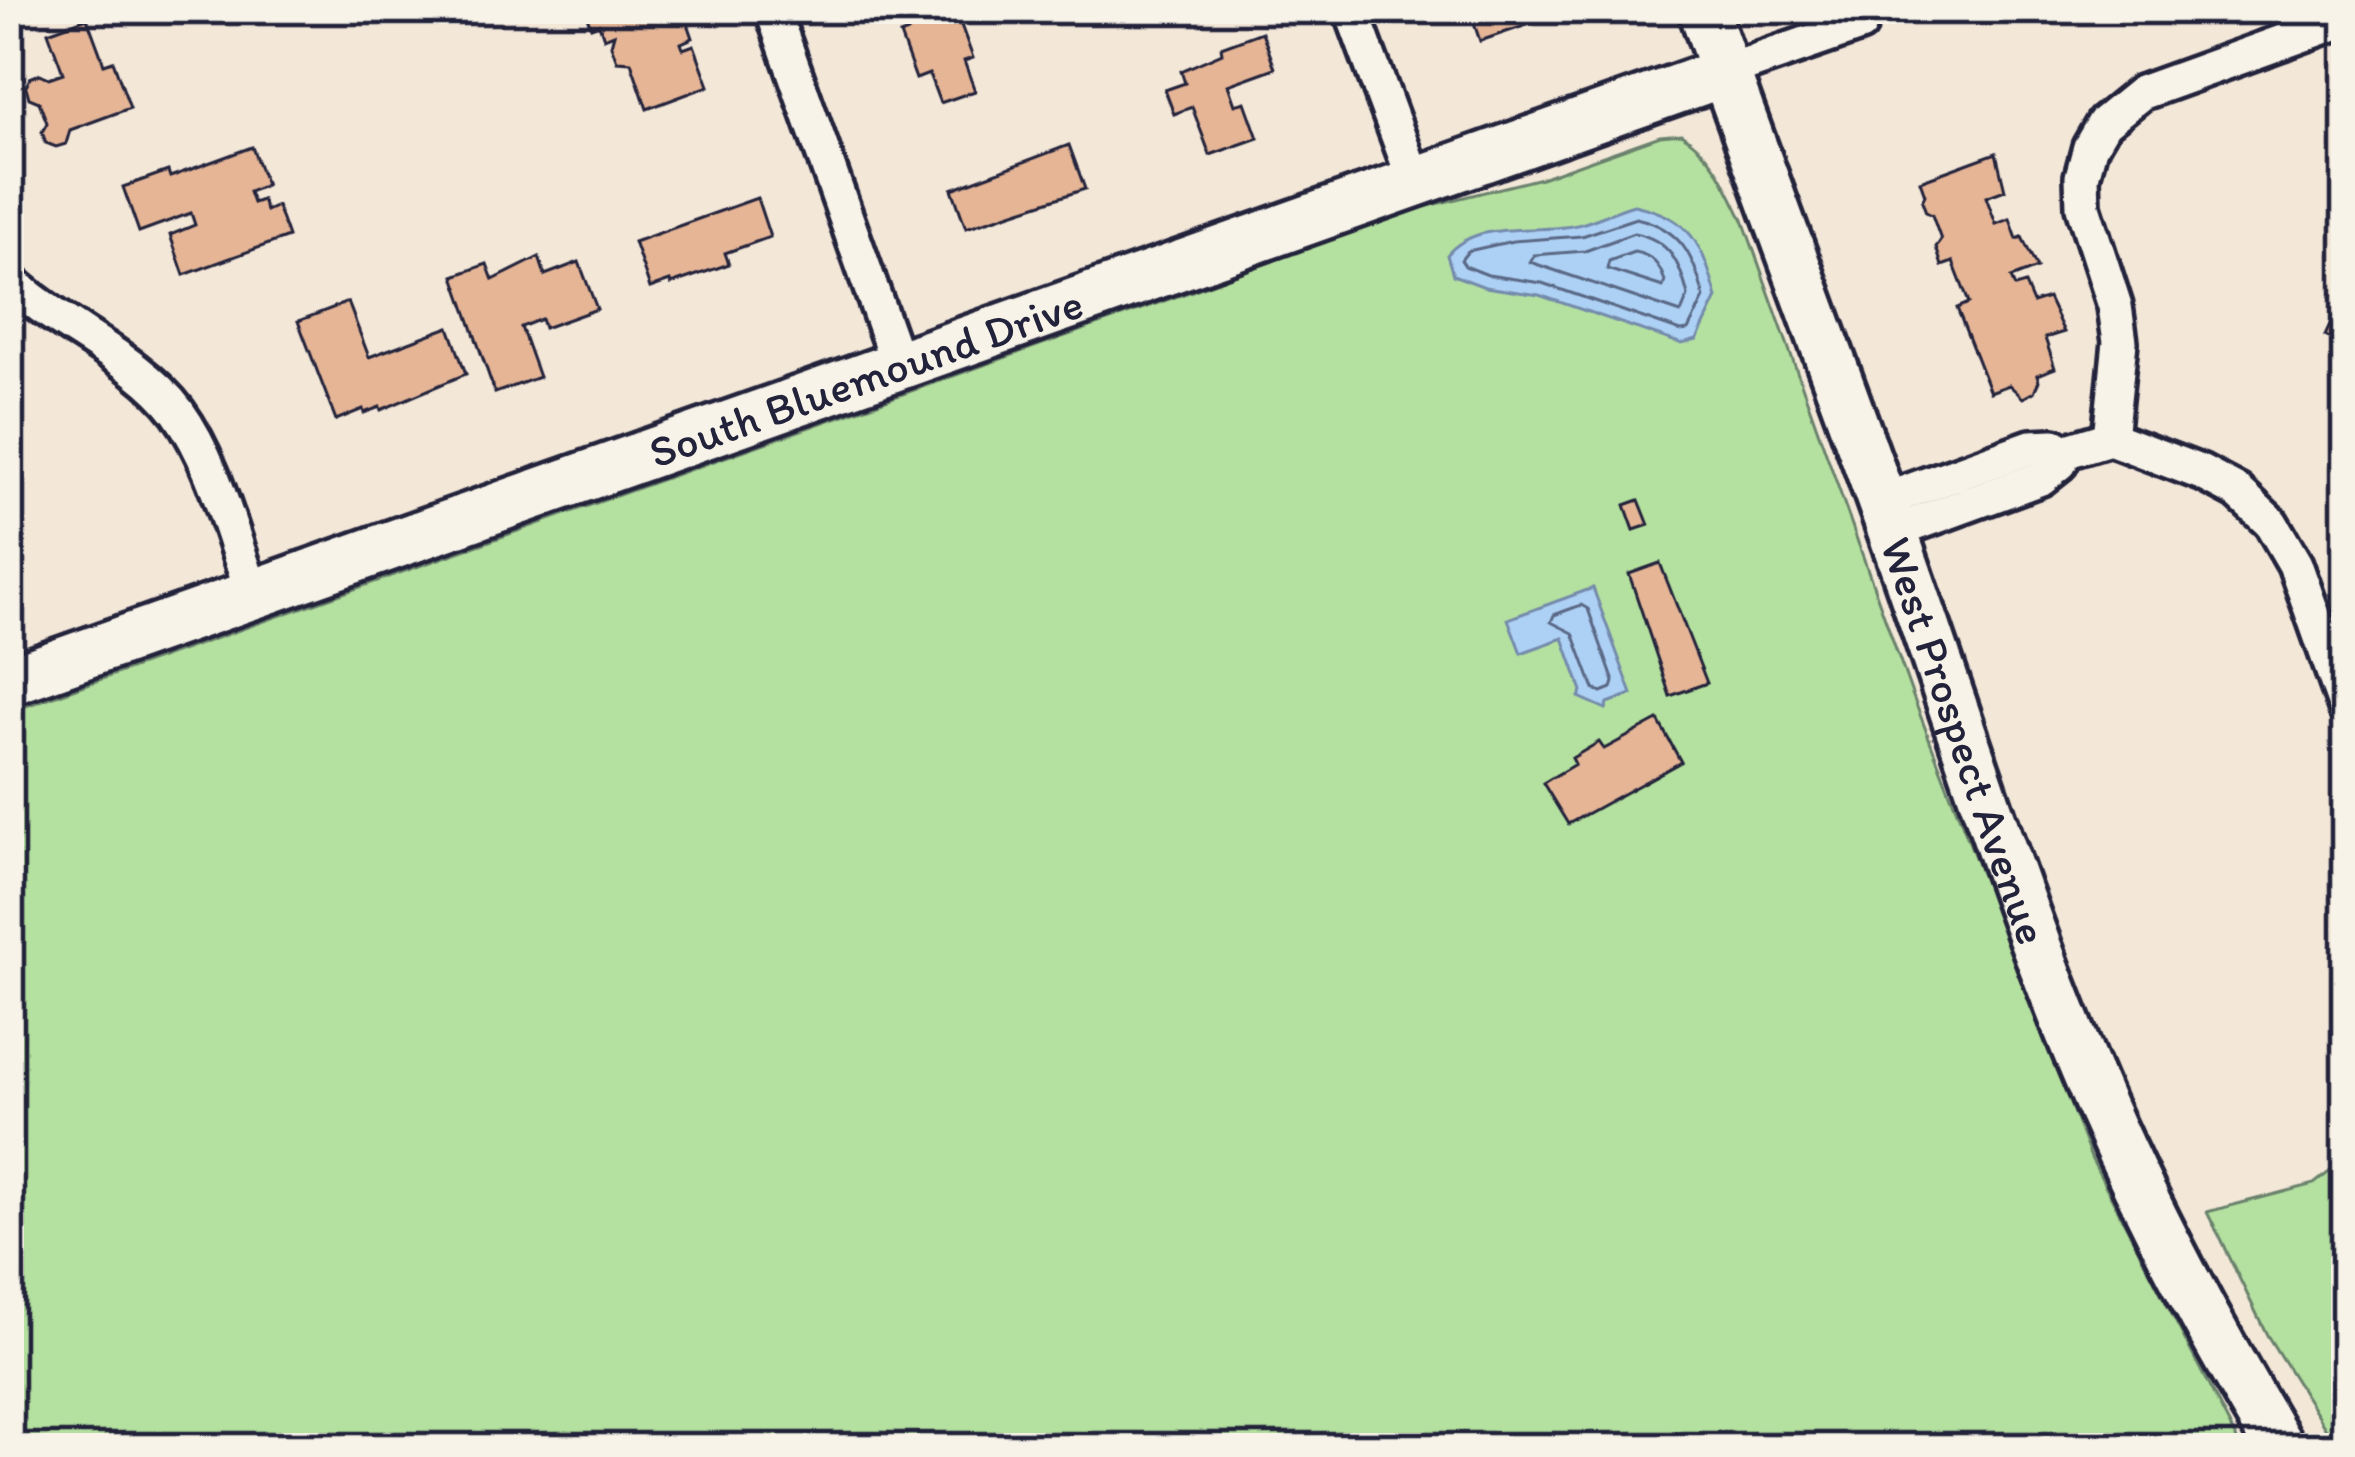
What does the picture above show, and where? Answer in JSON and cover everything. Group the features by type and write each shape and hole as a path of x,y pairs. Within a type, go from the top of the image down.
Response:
{"main road":[{"name":"West Prospect Avenue","path":"1702,9 1887,517 1990,821 2099,1101 2202,1312 2280,1448"},
{"name":"South Bluemound Drive","path":"9,681 1725,72"}],"street":[{"path":"772,9 898,364"},
{"path":"1351,9 1414,179"},
{"path":"2110,438 2120,342 2115,306 2083,207 2082,177 2090,147 2104,123 2141,94 2346,19"},
{"path":"1725,72 1860,25"},
{"path":"9,280 176,409 207,470 253,594"},
{"path":"1887,517 2031,447 2054,446 2064,452 2110,438 2202,473 2238,492 2270,524 2295,564 2346,708"}],"green space":[{"path":"1681,134 1711,161 1743,220 1912,694 2091,1158 2241,1448 9,1448 9,712 1192,291 1392,215 1541,178 1660,136"},
{"path":"2346,1159 2346,1448 2338,1448 2267,1335 2207,1212 2314,1184"}],"water":[{"path":"1634,205 1682,226 1706,263 1717,298 1697,340 1682,344 1539,295 1485,287 1453,275 1447,255 1475,236 1564,227"},
{"path":"1593,588 1632,694 1608,703 1606,709 1579,697 1582,691 1563,638 1521,653 1508,619"}],"building":[{"path":"584,9 683,9 693,38 681,43 683,49 694,45 709,86 647,109 631,62 617,61 611,45 614,34 604,38 599,24 591,27"},
{"path":"917,9 957,14 973,58 964,61 975,91 940,103 929,74 916,79 900,35 908,32 901,14"},
{"path":"1469,9 1521,9 1527,25 1480,41"},
{"path":"87,18 104,64 113,61 130,108 70,130 66,144 56,147 46,143 42,132 47,123 39,102 29,98 26,87 30,78 40,74 49,78 63,73 48,32"},
{"path":"1262,32 1275,68 1228,85 1235,105 1245,102 1258,138 1210,155 1192,107 1174,114 1165,90 1185,83 1181,71 1222,53 1221,47"},
{"path":"1069,145 1085,189 966,228 952,189"},
{"path":"252,147 266,185 249,192 253,203 262,200 266,211 277,206 288,237 184,275 170,235 195,225 191,213 139,232 123,187 168,171 170,177"},
{"path":"1996,153 2005,190 1986,197 1996,224 2010,219 2037,268 2011,278 2015,287 2025,284 2033,303 2048,298 2064,332 2045,338 2055,368 2037,375 2034,392 2023,398 2009,385 1990,392 1957,308 1969,303 1953,262 1942,266 1936,247 1941,240 1922,201 1920,181"},
{"path":"757,198 770,237 725,253 729,264 650,288 634,242"},
{"path":"539,257 545,275 579,262 597,309 544,328 541,319 521,327 539,377 495,393 454,276 487,264 493,280"},
{"path":"2346,290 2346,346 2325,336"},
{"path":"348,302 369,357 449,327 466,374 381,410 364,413 363,409 336,420 298,321"},
{"path":"1639,500 1649,525 1634,530 1625,505"},
{"path":"1660,563 1707,683 1670,696 1629,574"},
{"path":"1658,720 1681,762 1568,824 1543,783 1599,742 1604,749"}]}
